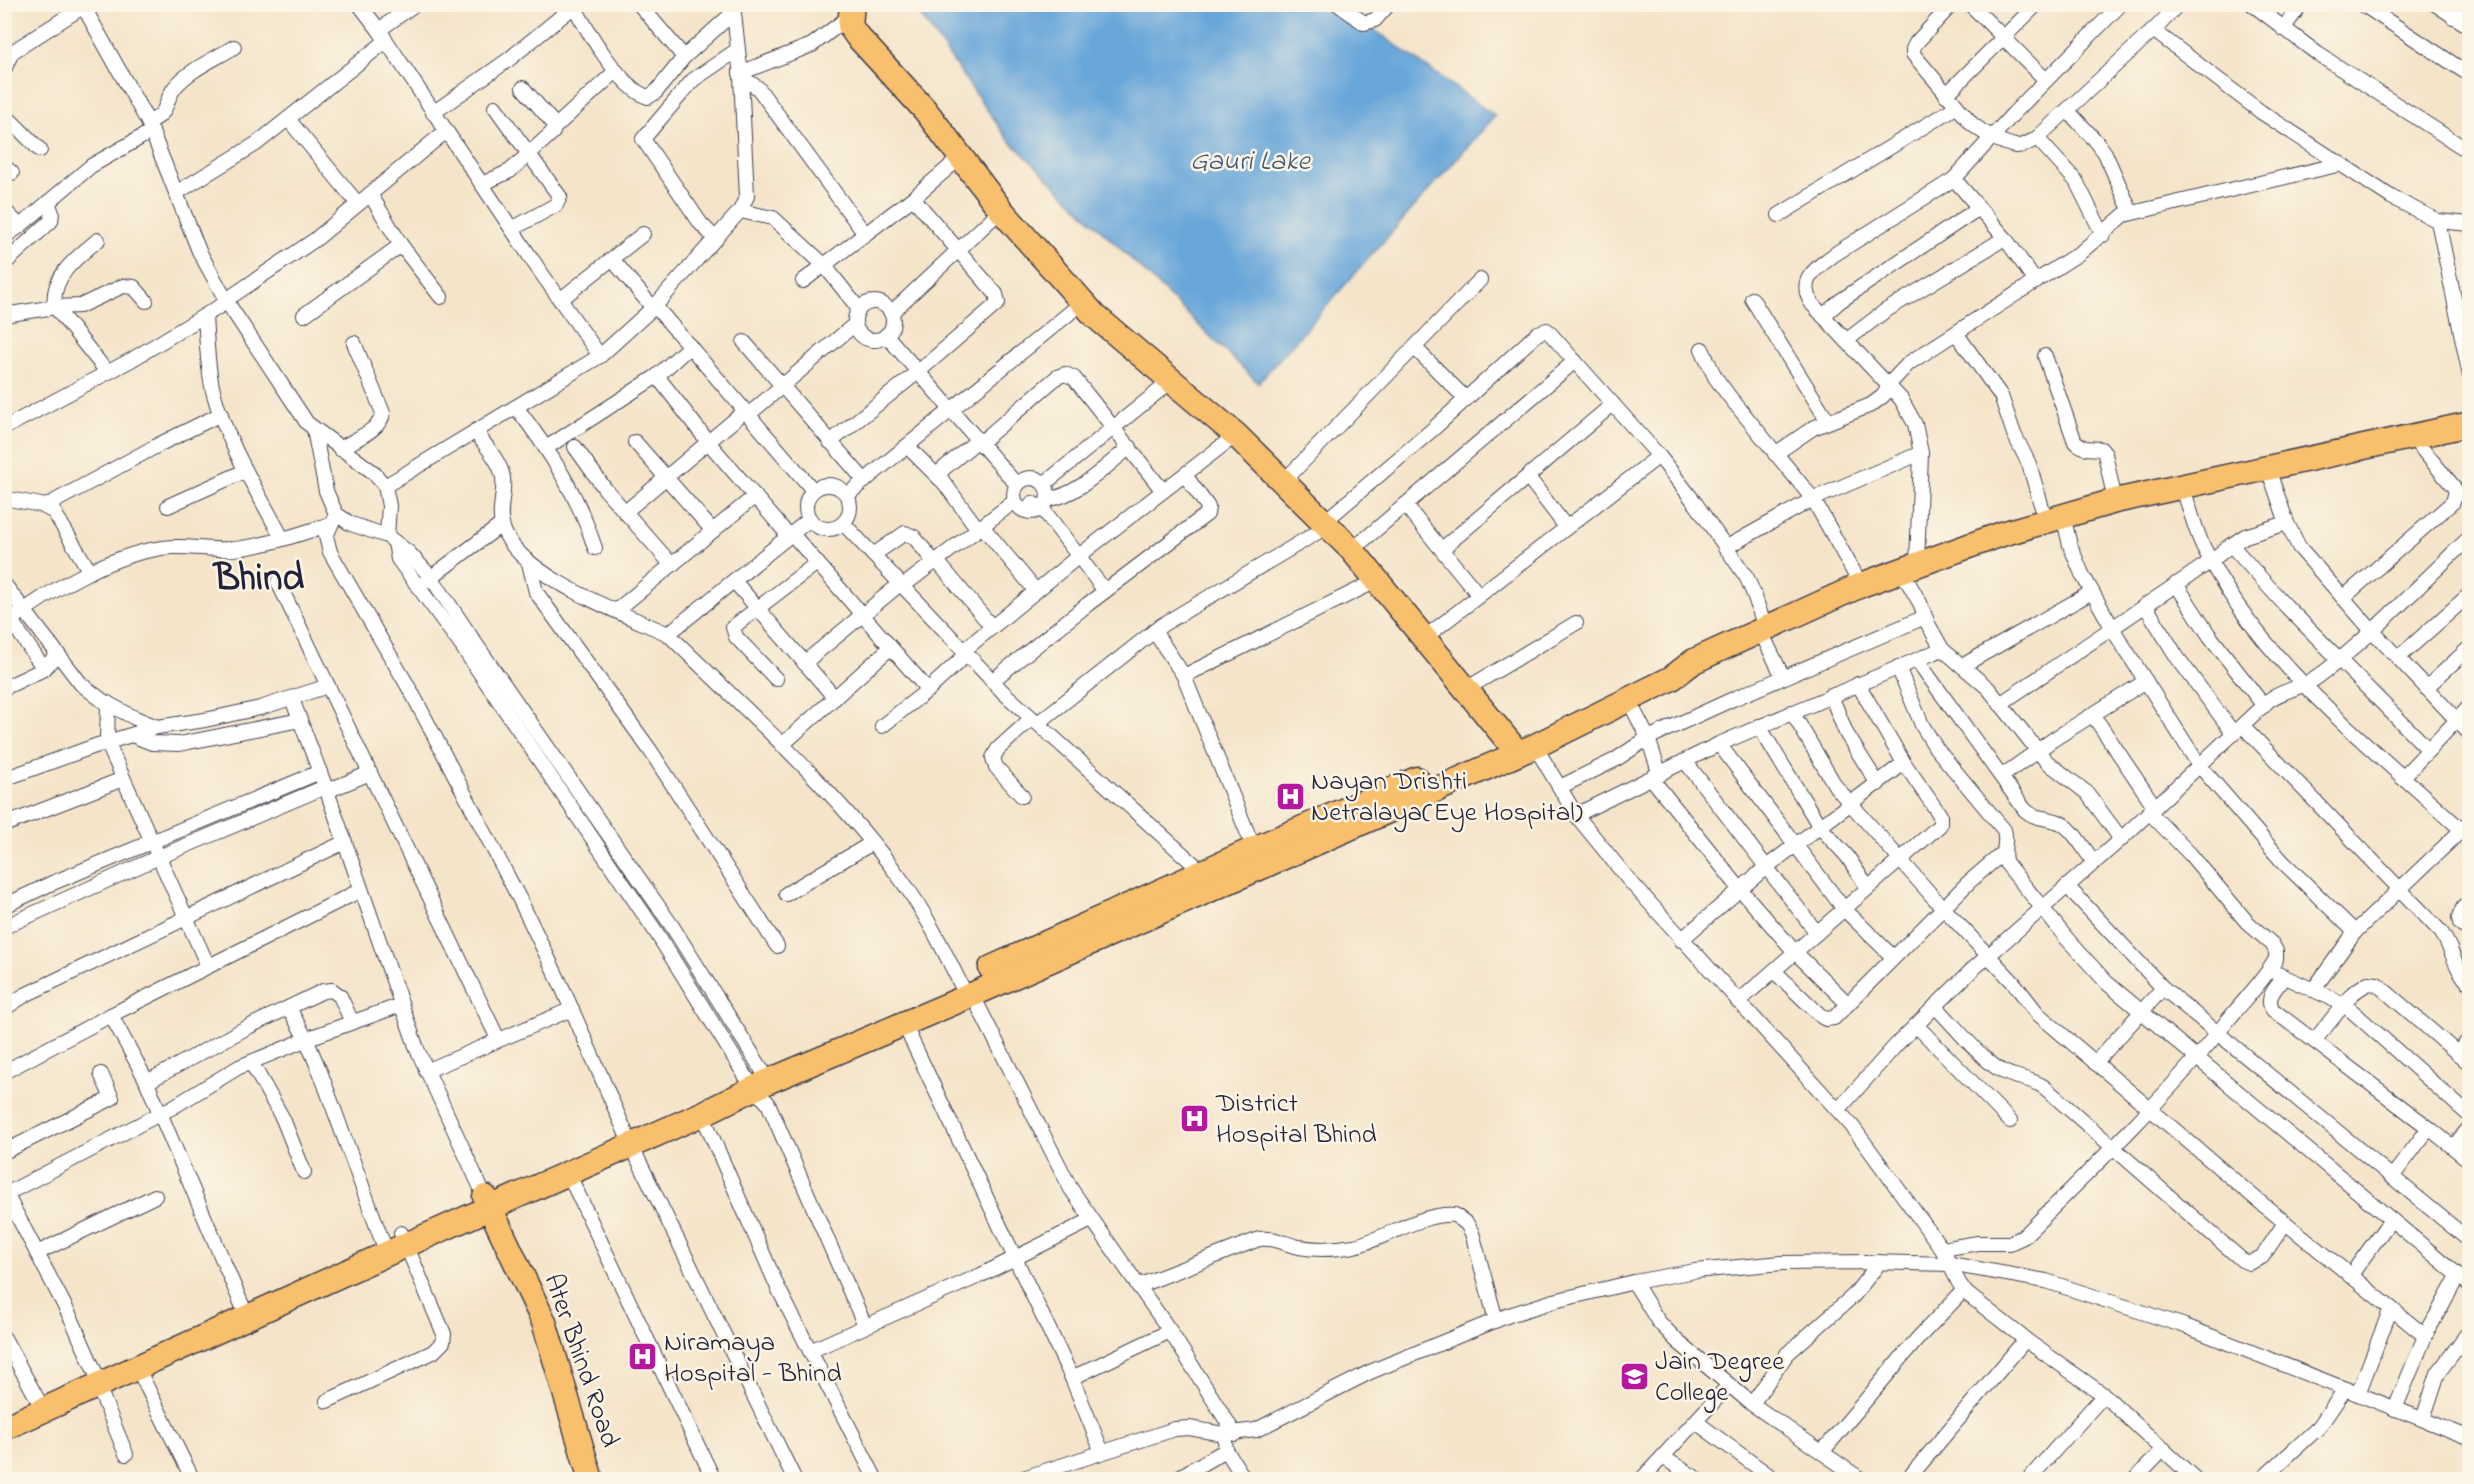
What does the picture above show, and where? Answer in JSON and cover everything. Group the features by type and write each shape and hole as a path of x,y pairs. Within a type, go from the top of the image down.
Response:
{"highway":[{"path":"851,11 850,26 857,36 895,75 1001,210 1083,302 1116,335 1236,435 1352,550 1423,639 1520,746"},
{"path":"488,1203 568,1173 629,1139 702,1114 759,1084 1210,879 1628,699 1672,678 1694,661 1861,585 1980,541 2115,501 2469,424"},
{"path":"1210,879 1254,849 1520,746 1665,664 1694,661"},
{"path":"135,1362 242,1305 394,1243 629,1139 904,1024 966,991"},
{"name":"Ater Bhind Road","path":"488,1203 544,1322 591,1479"},
{"path":"4,1428 97,1380 394,1243"},
{"path":"4,1415 38,1400 97,1380"}],"street":[{"path":"358,4 383,36 433,113 600,356"},
{"path":"176,193 256,144 288,119 383,36 415,4"},
{"path":"639,4 684,57"},
{"path":"1338,4 1364,23 1375,20 1389,4"},
{"path":"1952,4 1923,34 1913,49 1916,60 1972,124 2015,146 2028,144 2037,138 2178,4"},
{"path":"1970,4 2046,80"},
{"path":"1946,95 2037,4"},
{"path":"2121,4 1992,136 1954,179 1820,265 1807,280 1805,288 1806,295 1823,316 1909,410 1915,424 1921,453 1909,567 1920,603 1942,649 1988,688 2036,751 2087,793 2121,839"},
{"path":"2252,4 2283,29 2408,114 2469,152"},
{"path":"2283,29 2301,4"},
{"path":"2362,4 2469,75"},
{"path":"2435,4 2469,27"},
{"path":"2453,17 2469,4"},
{"path":"433,113 508,60 573,5 616,72 625,83 648,97 656,92 684,57 733,8"},
{"path":"4,70 12,52 86,6 150,127 199,251 226,301 300,413 314,430 374,472 385,486 391,539 398,559 419,586 759,1084"},
{"path":"385,486 600,356 654,307 740,211 747,196 748,182 733,8"},
{"path":"740,75 812,45 851,11"},
{"path":"2153,30 2261,112 2405,205 2438,221 2469,224"},
{"path":"4,237 91,166 150,127 164,112 177,84 234,47"},
{"path":"716,239 701,224 643,139 693,80 737,50"},
{"path":"482,184 510,171 616,72"},
{"path":"740,75 758,88 865,234"},
{"path":"523,88 549,118 554,128"},
{"path":"1779,215 1956,107"},
{"path":"495,108 558,192 559,201 556,206 512,229"},
{"path":"2067,110 2105,153 2131,212"},
{"path":"4,114 40,150"},
{"path":"288,119 358,204"},
{"path":"4,428 205,316 293,256 446,131"},
{"path":"2037,138 2076,181 2103,235"},
{"path":"803,281 913,198 961,157"},
{"path":"1775,454 1797,438 1828,421 1871,405 1883,396 1909,363 2081,252 2118,220 2131,212 2341,164"},
{"path":"1954,179 2005,238 2036,282"},
{"path":"370,194 401,245 441,297"},
{"path":"830,442 918,372 998,303 996,294 913,198"},
{"path":"4,264 51,221 52,213 48,202"},
{"path":"1823,316 1840,301 1979,208"},
{"path":"4,210 20,226"},
{"path":"891,313 1001,210"},
{"path":"740,211 773,218 824,265 859,309"},
{"path":"2438,221 2469,376"},
{"path":"560,300 644,234"},
{"path":"1846,340 1885,311 2005,238"},
{"path":"98,240 75,259 59,280 54,295 56,307 107,372"},
{"path":"304,315 401,245"},
{"path":"612,259 813,490"},
{"path":"1284,481 1480,280"},
{"path":"4,315 56,307 80,306 123,286 134,287 146,301"},
{"path":"1752,299 1828,421"},
{"path":"847,495 1083,302"},
{"path":"625,512 855,324 859,309 868,303 878,303 891,313 892,323 886,335 879,339 869,339 860,334 855,324"},
{"path":"205,316 209,372 221,414 245,471 282,538"},
{"path":"1023,796 996,766 993,758 998,750 1154,631 1326,524 1543,330 1550,332 1659,456 1741,568 1752,587 1762,629 1783,677"},
{"path":"1956,333 2001,396 2014,434 2073,555 2112,628 2199,765 2282,861 2355,932"},
{"path":"886,335 1080,555 1105,591"},
{"path":"744,342 864,481"},
{"path":"340,448 376,426 383,413 354,343"},
{"path":"546,448 657,376 690,346"},
{"path":"1415,348 1466,399"},
{"path":"1702,349 1722,387 1813,499 1861,585"},
{"path":"2045,356 2075,442 2085,448 2101,449 2105,453 2115,501"},
{"path":"1352,550 1575,361"},
{"path":"940,479 939,476 943,469 1061,374 1074,378 1163,491"},
{"path":"657,376 709,443 790,535 818,563 928,690"},
{"path":"804,663 902,585 1044,484 1171,381"},
{"path":"1442,549 1613,404"},
{"path":"516,407 546,448 580,506 595,548"},
{"path":"46,506 162,442 221,414"},
{"path":"314,430 334,519 326,536 330,552 403,677 515,890 572,1010 629,1139 795,1479"},
{"path":"475,431 502,472 501,525 511,544 529,562 551,578 668,634 782,745 902,879 966,991 1067,1182 1091,1220 1170,1331 1229,1434 1226,1450 1245,1479"},
{"path":"882,726 928,690 992,627 1080,555 1236,435"},
{"path":"2343,598 2453,502 2456,491 2453,486 2412,437"},
{"path":"635,442 713,531"},
{"path":"906,446 940,479 1036,591"},
{"path":"575,447 594,476 672,565"},
{"path":"1027,497 1057,499 1072,492 1130,447"},
{"path":"1725,548 1813,499 1921,453"},
{"path":"1423,639 1478,594 1659,456"},
{"path":"2268,469 2287,523 2299,547 2372,631 2469,734"},
{"path":"168,506 245,471"},
{"path":"992,681 1207,514 1208,507 1185,475"},
{"path":"1027,497 1020,481 1030,477 1044,484"},
{"path":"1528,477 1566,527"},
{"path":"825,485 843,490 850,507 843,523 826,529 819,527 810,519 806,507 813,490 825,485"},
{"path":"2183,488 2196,530 2211,561 2225,586 2263,637 2306,685 2402,778 2467,830 2398,890 2355,932 2313,990"},
{"path":"617,610 755,496"},
{"path":"4,498 46,506 59,518 90,572"},
{"path":"1405,505 1478,594"},
{"path":"14,615 54,590 90,572 156,549 173,547 243,548 282,538 334,519 391,539 408,552 431,577 672,926 759,1084 865,1326"},
{"path":"668,634 810,519"},
{"path":"843,523 992,681 1210,879"},
{"path":"2000,704 2245,536 2287,523"},
{"path":"419,586 501,525"},
{"path":"873,555 905,533 914,537 992,627"},
{"path":"1839,1109 1916,1025 1988,956 2121,839 2264,706 2285,690 2306,685 2339,660 2469,537"},
{"path":"2231,545 2339,660 2428,750"},
{"path":"529,562 536,592 650,750 777,946"},
{"path":"776,679 733,632 735,624 818,563"},
{"path":"1184,676 1378,580"},
{"path":"734,581 835,698"},
{"path":"278,582 498,1039"},
{"path":"4,584 14,615 51,661 108,703 135,718 152,743 179,744 239,722 296,710"},
{"path":"2176,584 2209,635 2264,706"},
{"path":"1962,666 2092,592"},
{"path":"2398,658 2469,594"},
{"path":"2145,605 2177,657 2238,730 2441,932 2456,966 2469,984"},
{"path":"14,615 51,661"},
{"path":"1560,787 1615,759 1648,738 1783,677 1926,617"},
{"path":"1466,689 1576,623"},
{"path":"1154,631 1184,676 1254,849"},
{"path":"2426,688 2469,647"},
{"path":"782,745 890,648"},
{"path":"1576,815 1719,744 1942,649"},
{"path":"1917,660 2025,810 2037,818 2056,821 2064,825 2094,862"},
{"path":"4,688 51,661"},
{"path":"1898,667 1922,725 1936,748 2004,830 2006,863 2093,969 2196,1059 2469,1285"},
{"path":"2002,776 2036,751 2146,681"},
{"path":"1738,1002 1940,825 1941,820 1904,763 1858,684"},
{"path":"4,779 144,731 239,722 296,710 331,693"},
{"path":"1831,695 1846,733 1878,784"},
{"path":"1628,699 1648,738 1656,777 1740,889 1795,952 1848,1004"},
{"path":"108,703 107,742 208,966"},
{"path":"2402,778 2469,706"},
{"path":"296,710 345,842 400,1005 426,1071 488,1203"},
{"path":"1792,712 1829,777 2038,1014 2285,1223 2426,1336"},
{"path":"1942,1249 1978,1243 2010,1243 2023,1237 2150,1110 2196,1059 2276,959 2276,951 2271,944 2247,922 2152,809 2093,715"},
{"path":"1759,726 1820,827 1847,856 1868,888"},
{"path":"1719,744 1794,846 1844,909 1893,957"},
{"path":"1520,746 1560,787 1576,815 1681,940 1839,1109 1942,1249 1964,1290 2025,1340 2104,1395 2196,1479"},
{"path":"1685,762 1816,933"},
{"path":"1681,940 1765,868 1904,763"},
{"path":"4,906 320,772"},
{"path":"4,927 159,857 370,773"},
{"path":"4,825 123,779"},
{"path":"4,1011 25,995 345,842"},
{"path":"786,894 872,843"},
{"path":"1774,971 1826,1020 1834,1018 1969,882 2004,852"},
{"path":"2067,886 2163,988 2469,1241"},
{"path":"4,1072 111,1015 361,890"},
{"path":"2469,901 2458,918 2469,931"},
{"path":"2268,970 2343,1005 2361,1018 2469,1116"},
{"path":"2284,977 2269,999 2269,1004 2469,1161"},
{"path":"2314,1041 2360,986 2368,983 2377,984 2469,1064"},
{"path":"2095,1063 2163,988"},
{"path":"147,1082 246,1028 323,992 332,990 340,996 352,1022"},
{"path":"126,1454 97,1380 37,1253 5,1193 160,1114 193,1092 251,1062 306,1039 400,1005"},
{"path":"1935,1006 1995,1067 2011,1075 2034,1080 2044,1087 2242,1260 2249,1263 2262,1257 2285,1223"},
{"path":"289,1008 306,1039 394,1243 444,1334 443,1342 433,1352 327,1401"},
{"path":"426,1071 572,1010"},
{"path":"111,1015 147,1082 242,1305"},
{"path":"904,1024 1072,1378 1102,1452"},
{"path":"1916,1025 2010,1121"},
{"path":"2457,1053 2469,1039"},
{"path":"251,1062 284,1119 304,1172"},
{"path":"4,1152 112,1098 101,1074"},
{"path":"702,1114 747,1221 876,1479"},
{"path":"2392,1177 2428,1128"},
{"path":"2452,1148 2469,1128"},
{"path":"568,1173 714,1479"},
{"path":"37,1253 155,1196"},
{"path":"1138,1286 1259,1239 1270,1237 1298,1247 1343,1247 1365,1243 1438,1216 1455,1215 1467,1224 1472,1233 1496,1320"},
{"path":"810,1351 1015,1258 1091,1220"},
{"path":"2350,1276 2390,1221"},
{"path":"1752,1404 1787,1354 1854,1295 1880,1262"},
{"path":"1017,1479 1175,1429 1189,1428 1229,1434 1256,1430 1362,1375 1496,1320 1554,1301 1634,1281 1695,1271 1782,1263 1950,1264 2046,1281 2185,1326 2469,1438"},
{"path":"2396,1409 2426,1336 2458,1276"},
{"path":"1634,1281 1668,1332 1729,1385 1752,1404 1862,1479"},
{"path":"1822,1452 1907,1351 1964,1290"},
{"path":"2261,1479 2319,1427 2352,1391 2391,1308"},
{"path":"2423,1419 2438,1373 2469,1330"},
{"path":"1072,1378 1170,1331"},
{"path":"4,1338 38,1400"},
{"path":"1907,1479 2025,1340"},
{"path":"135,1362 193,1479"},
{"path":"1641,1479 1664,1458 1729,1385"},
{"path":"2028,1479 2104,1395"},
{"path":"1696,1422 1775,1479"},
{"path":"2134,1479 2164,1449"},
{"path":"1174,1479 1226,1450"},
{"path":"1664,1458 1699,1479"}],"water":[{"name":"Gauri Lake","path":"913,5 1340,5 1495,116 1258,383 1007,138"}],"place":[{"name":"Nayan Drishti Netralaya(Eye Hospital)","path":"1290,796"},
{"name":"District Hospital Bhind","path":"1195,1118"},
{"name":"Niramaya Hospital - Bhind","path":"643,1357"},
{"name":"Jain Degree College","path":"1634,1376"}],"district":[{"name":"Bhind","path":"259,575"}]}
